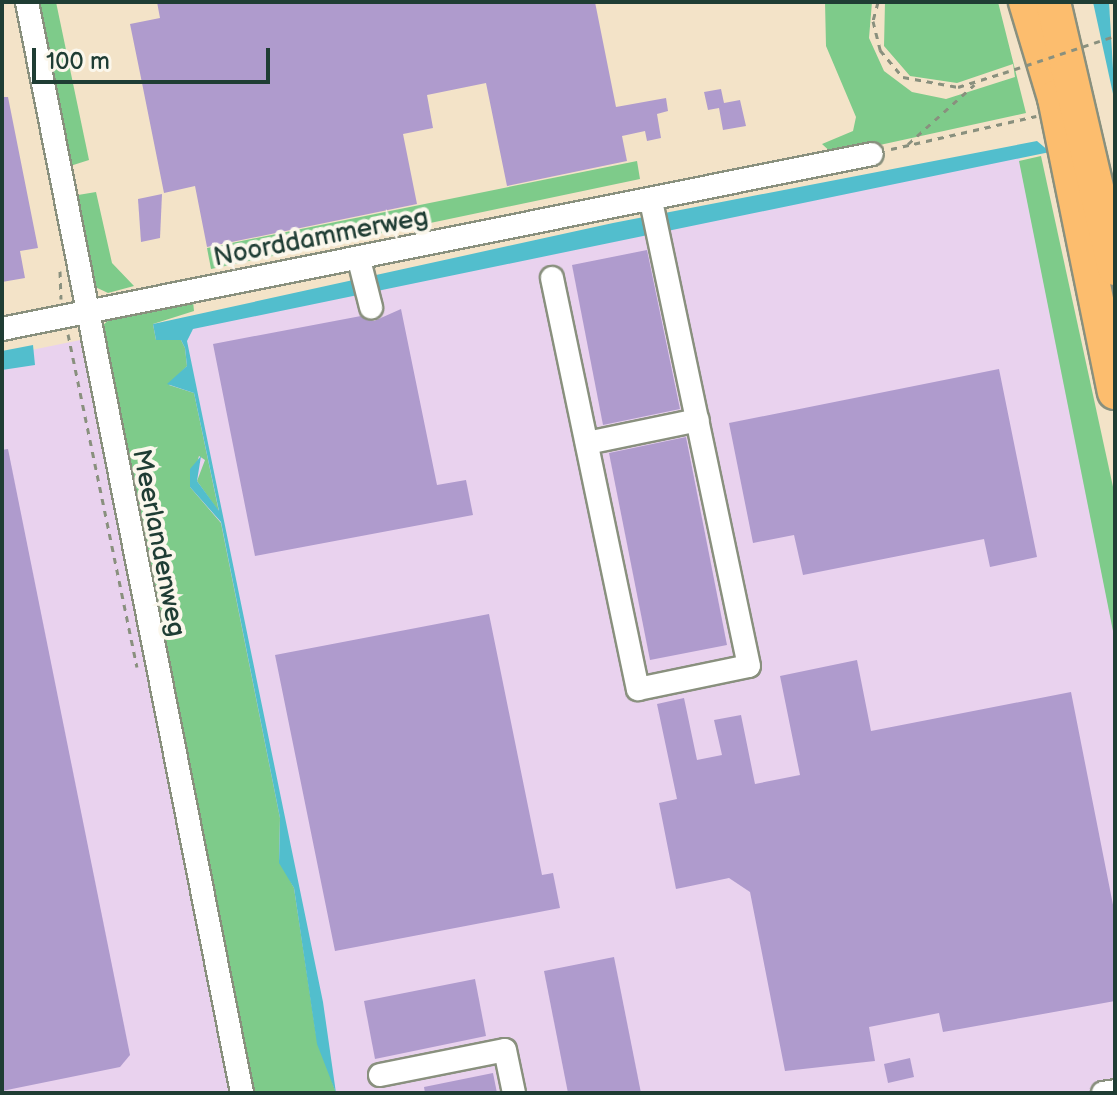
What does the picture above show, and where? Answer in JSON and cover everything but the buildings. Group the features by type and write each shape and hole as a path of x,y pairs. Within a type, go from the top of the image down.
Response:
{"highway":[{"path":"1026,2 1055,98 1115,392"},
{"path":"1053,2 1115,268"}],"street":[{"name":"Meerlandenweg","path":"27,2 242,1093"},
{"name":"Noorddammerweg","path":"2,329 361,263 872,154"},
{"path":"552,278 638,689 749,666 652,202"},
{"path":"361,263 370,305"},
{"path":"587,443 698,420"},
{"path":"380,1075 505,1050 514,1093"},
{"path":"1103,1093 1115,1091"}],"path":[{"path":"878,2 873,21 880,50 903,77 941,88 976,82 1115,36"},
{"path":"976,82 907,145 1038,116"}],"shaded area":[{"path":"1018,149 1115,632 1115,1093 2,1093 2,356"}],"green space":[{"path":"35,2 56,2 89,160 67,167"},
{"path":"825,2 872,2 869,38 884,71 912,92 946,99 1015,77 1013,64 957,83 910,76 884,46 885,2 998,2 1026,113 834,155 822,144 853,131 856,117 826,46"},
{"path":"1041,156 1115,496 1115,641 1019,161"},
{"path":"637,161 640,179 211,269 207,248"},
{"path":"96,192 112,263 134,286 108,293 91,285 72,196"},
{"path":"193,301 194,311 153,324 156,340 181,340 185,348 187,366 169,385 194,393 219,512 197,481 205,460 199,456 190,487 221,523 280,818 279,859 294,888 316,1034 336,1093 254,1093 185,776 101,327 112,317"}],"water":[{"path":"1093,2 1109,2 1115,103"},
{"path":"1037,141 1050,152 193,329 187,341 323,1002 336,1093 317,1044 294,888 279,863 280,818 221,522 190,487 190,469 201,456 197,481 219,511 194,393 167,384 187,366 185,348 181,340 156,340 153,324 613,223"},
{"path":"33,345 35,365 2,370 2,351"}]}
